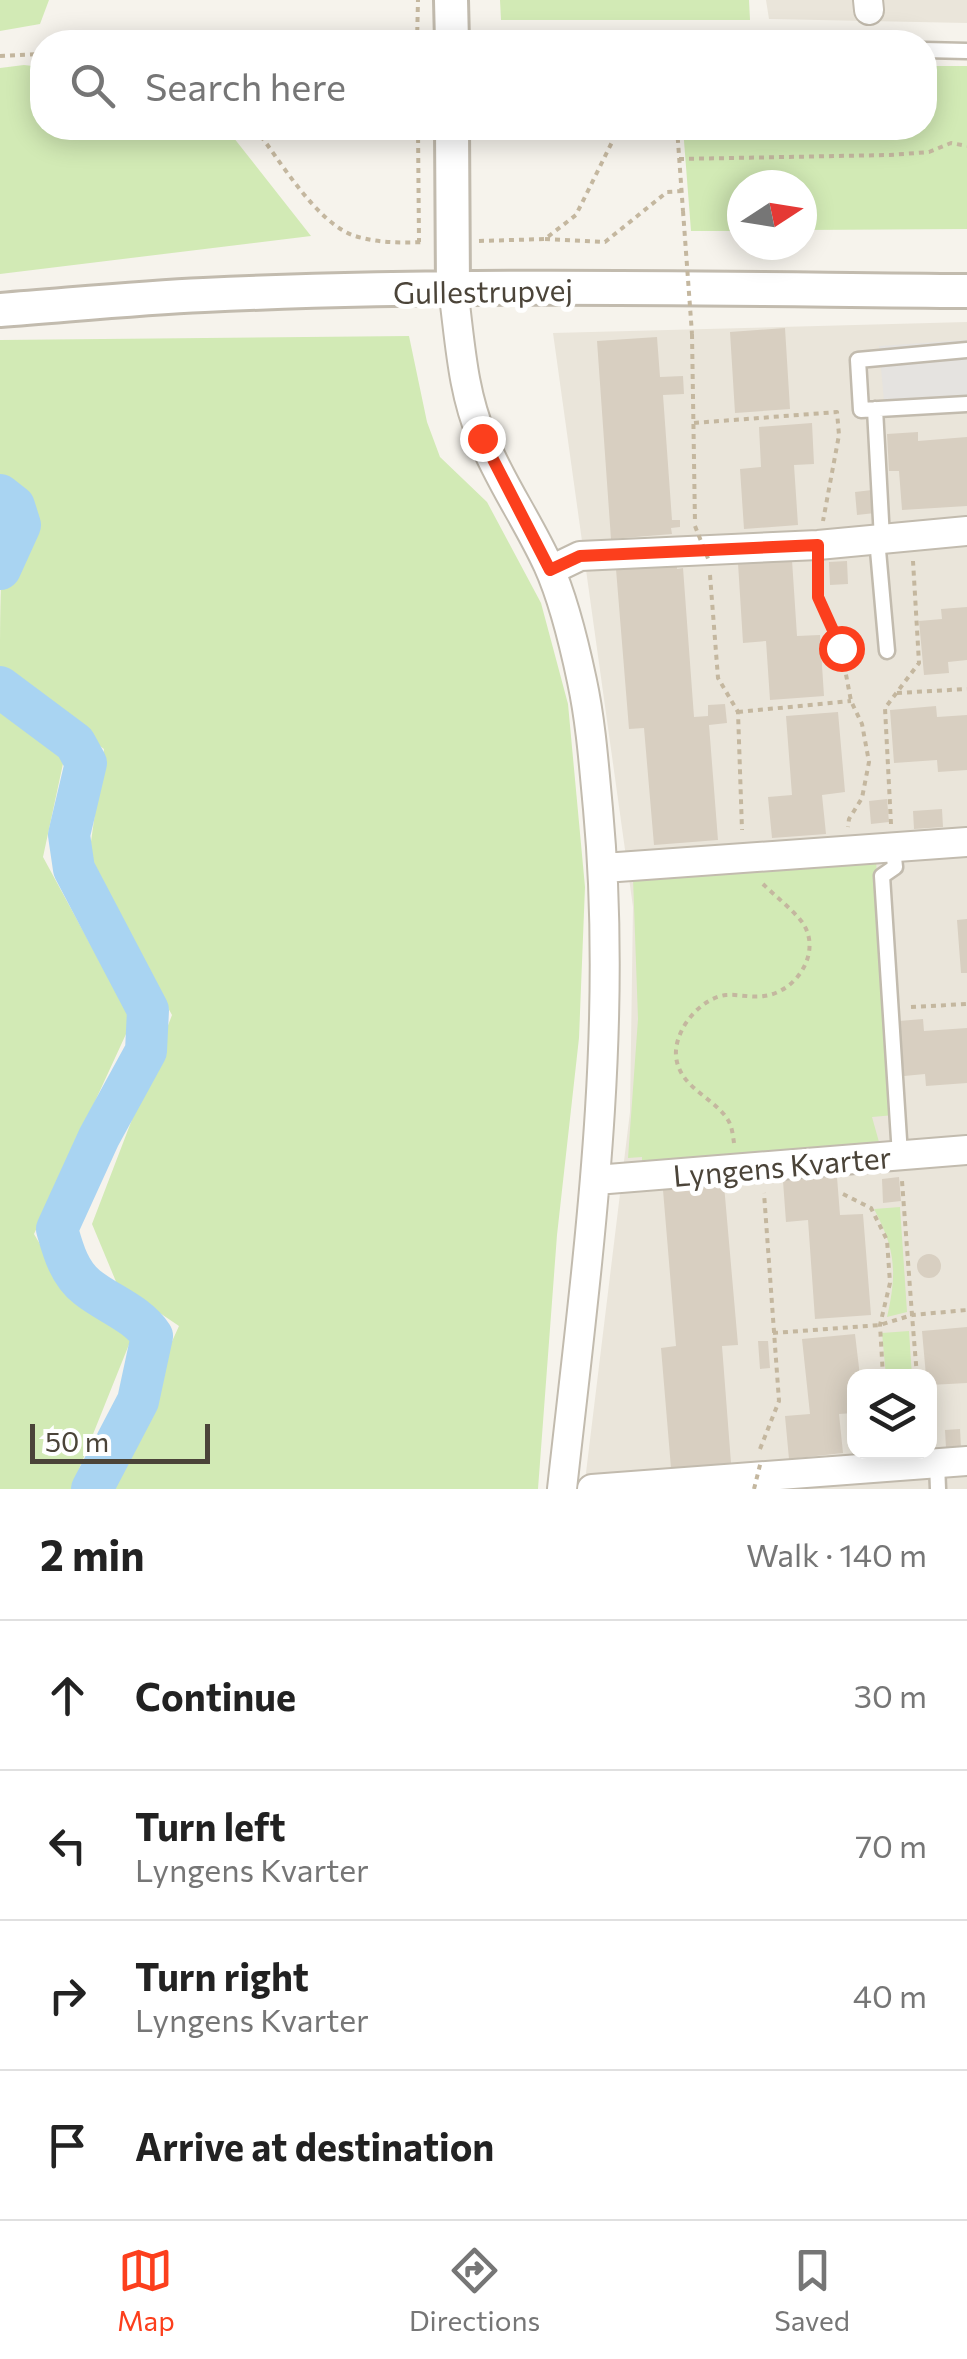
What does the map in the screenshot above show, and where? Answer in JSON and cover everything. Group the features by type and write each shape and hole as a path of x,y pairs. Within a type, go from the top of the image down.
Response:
{"street":[{"path":"451,0 452,30"},
{"path":"452,140 452,289 465,384 472,412 500,476 550,570 583,685 604,868 605,1018 596,1180 562,1489"},
{"name":"Gullestrupvej","path":"0,310 204,294 452,289 967,292"},
{"path":"550,570 580,556 818,545 967,531"},
{"path":"604,868 967,842"},
{"name":"Lyngens Kvarter","path":"596,1180 967,1150"},
{"path":"592,1489 937,1476 967,1461"}],"lane":[{"path":"937,50 967,51"},
{"path":"967,350 858,360 861,410 967,404"},
{"path":"875,410 886,650"},
{"path":"893,848 895,866 882,876 900,1156"}],"path":[{"path":"417,30 418,0"},
{"path":"0,56 30,55"},
{"path":"264,140 334,225 352,235 386,243 546,239 605,242 667,192 682,190"},
{"path":"418,140 419,242"},
{"path":"546,239 576,215 613,140"},
{"path":"678,140 692,334 696,526 709,561"},
{"path":"679,159 890,154 929,152 951,143 967,146"},
{"path":"694,422 838,412 839,435 818,545 818,597 841,648 868,762 862,798 848,819 846,851"},
{"path":"893,848 885,708 919,663 912,536"},
{"path":"896,693 967,688"},
{"path":"738,712 851,701"},
{"path":"891,1008 967,1004"},
{"path":"900,1156 916,1369"},
{"path":"754,1489 761,1460 760,1444 779,1401 764,1193"},
{"path":"843,1194 871,1208 887,1240 890,1283 880,1325 883,1369"},
{"path":"773,1333 880,1325 912,1315 967,1310"}],"shaded area":[{"path":"766,0 967,0 967,23 769,19"},
{"path":"967,322 967,1489 584,1489 630,1112 633,907 553,333"},
{"path":"967,340 967,407 885,413 879,346"}],"green space":[{"path":"0,0 49,0 40,24 0,31"},
{"path":"500,0 749,0 750,20 501,20"},
{"path":"30,66 30,140 235,140 311,236 0,274 0,68"},
{"path":"937,66 967,66 967,229 817,230 817,170 727,170 727,231 691,231 684,140 937,140"},
{"path":"409,336 427,422 440,457 487,502 541,603 568,704 585,887 579,1038 557,1235 538,1489 105,1489 179,1326 117,1284 92,1224 172,1015 88,863 104,749 0,673 1,586 27,523 16,500 0,485 0,340"},
{"path":"0,708 64,759 43,857 132,1021 34,1234 65,1287 132,1337 71,1489 0,1489"},
{"path":"876,860 894,1115 872,1117 879,1142 642,1162 642,1157 628,1158 638,1019 633,878"},
{"path":"900,1207 907,1312 887,1317 892,1262 887,1237 874,1209"},
{"path":"909,1331 912,1369 885,1369 882,1333"}],"building":[{"path":"785,328 790,409 735,413 730,332"},
{"path":"657,337 660,377 683,376 684,394 663,395 672,520 680,520 680,527 671,528 672,534 611,539 597,341"},
{"path":"812,423 814,464 794,465 798,525 744,529 740,469 761,467 759,427"},
{"path":"918,432 918,441 967,437 967,506 902,510 899,471 889,471 887,434"},
{"path":"872,490 875,513 857,515 855,492"},
{"path":"792,560 797,636 820,635 824,696 770,700 766,641 743,643 738,563"},
{"path":"847,561 848,584 830,585 829,562"},
{"path":"677,565 677,569 683,568 694,717 708,716 708,705 725,704 727,723 709,725 718,840 654,845 644,728 629,729 616,569"},
{"path":"967,607 967,660 948,662 949,673 924,675 919,621 942,619 941,609"},
{"path":"936,706 937,717 967,715 967,770 938,772 937,760 894,763 890,710"},
{"path":"838,712 845,792 822,795 826,834 772,838 768,797 792,795 786,716"},
{"path":"887,799 889,822 871,824 869,801"},
{"path":"942,809 943,827 914,829 913,811"},
{"path":"967,919 967,973 961,973 957,920"},
{"path":"923,1019 924,1031 967,1028 967,1083 926,1086 925,1074 904,1076 899,1021"},
{"path":"837,1177 840,1215 863,1214 871,1315 815,1319 808,1220 786,1222 783,1181"},
{"path":"899,1177 901,1201 883,1203 882,1179"},
{"path":"724,1185 738,1345 722,1346 731,1463 671,1468 661,1348 676,1346 663,1190"},
{"path":"929,1254 941,1266 929,1278 917,1266"},
{"path":"967,1327 967,1383 937,1385 937,1369 925,1369 922,1331"},
{"path":"855,1334 859,1369 847,1369 847,1413 839,1414 843,1453 789,1459 785,1416 810,1414 802,1339"},
{"path":"758,1341 768,1341 770,1368 760,1369"},
{"path":"960,1429 961,1447 946,1448 945,1430"}],"waterway":[{"path":"0,495 14,506 20,525 0,569"},
{"path":"0,687 75,743 86,763 69,835 74,869 148,1010 146,1051 99,1137 57,1229 68,1261 81,1281 138,1321 152,1336 138,1401 92,1489"}],"route":[{"path":"482,438 550,570 580,556 818,545 818,597 841,648"}]}
